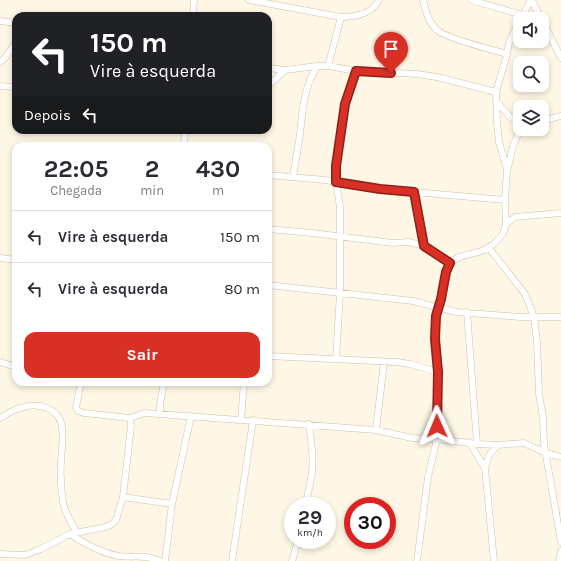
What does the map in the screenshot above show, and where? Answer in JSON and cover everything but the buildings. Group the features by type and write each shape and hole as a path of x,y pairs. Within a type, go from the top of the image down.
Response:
{"street":[{"path":"193,12 194,0"},
{"path":"249,0 342,17 356,17 370,11 379,0"},
{"path":"423,0 426,15 437,31 447,36 507,54"},
{"path":"470,0 513,15"},
{"path":"524,12 531,0"},
{"path":"531,0 538,12"},
{"path":"328,66 342,17"},
{"path":"0,20 12,22"},
{"path":"549,34 561,58"},
{"path":"507,172 499,142 496,92 509,43 513,35"},
{"path":"0,62 5,58 12,48"},
{"path":"293,177 300,136 304,96 309,79 317,66"},
{"path":"272,68 285,70 328,66 356,71 417,74 437,77 496,92"},
{"path":"272,82 285,70"},
{"path":"336,359 340,293 340,207 336,182 336,166 345,104 356,71"},
{"path":"0,86 12,88"},
{"path":"496,101 513,119"},
{"path":"549,119 561,116"},
{"path":"418,561 428,477 437,439 438,372 435,339 436,316 446,272 450,263 459,257 489,248 503,234 506,224 505,200 507,172 513,146 517,136"},
{"path":"272,175 336,182 380,189 505,200"},
{"path":"414,192 424,246"},
{"path":"505,211 515,217"},
{"path":"506,224 515,217 561,213"},
{"path":"272,229 393,243 409,242 424,246 450,263"},
{"path":"489,248 525,294 534,317 544,444 561,542"},
{"path":"0,258 12,260"},
{"path":"272,285 413,301 456,312 502,316 561,317"},
{"path":"467,312 478,444"},
{"path":"272,356 410,364 438,372"},
{"path":"0,362 12,366"},
{"path":"376,430 384,362"},
{"path":"80,386 76,407 78,411 84,413 130,418 145,413 160,413 376,430 412,438 437,439 478,444 498,445 524,443 546,453 561,457"},
{"path":"160,413 163,386"},
{"path":"241,420 244,386"},
{"path":"0,418 19,408 33,405 48,408 55,412 62,424 63,435 61,482 63,503 74,533 84,544 98,550 120,556 147,556 160,561"},
{"path":"165,561 172,504 191,416"},
{"path":"0,554 25,555 74,533 106,527 116,520 123,497 131,426 130,418"},
{"path":"232,561 253,420"},
{"path":"307,497 313,460 309,424"},
{"path":"469,442 485,468"},
{"path":"494,561 485,468 489,454 498,445"},
{"path":"123,497 172,504"},
{"path":"292,561 295,549"},
{"path":"559,561 561,551"}],"route":[{"path":"391,73 356,71 345,104 336,166 336,182 380,189 414,192 424,246 450,263 446,272 436,316 435,339 438,372 437,426"}]}
